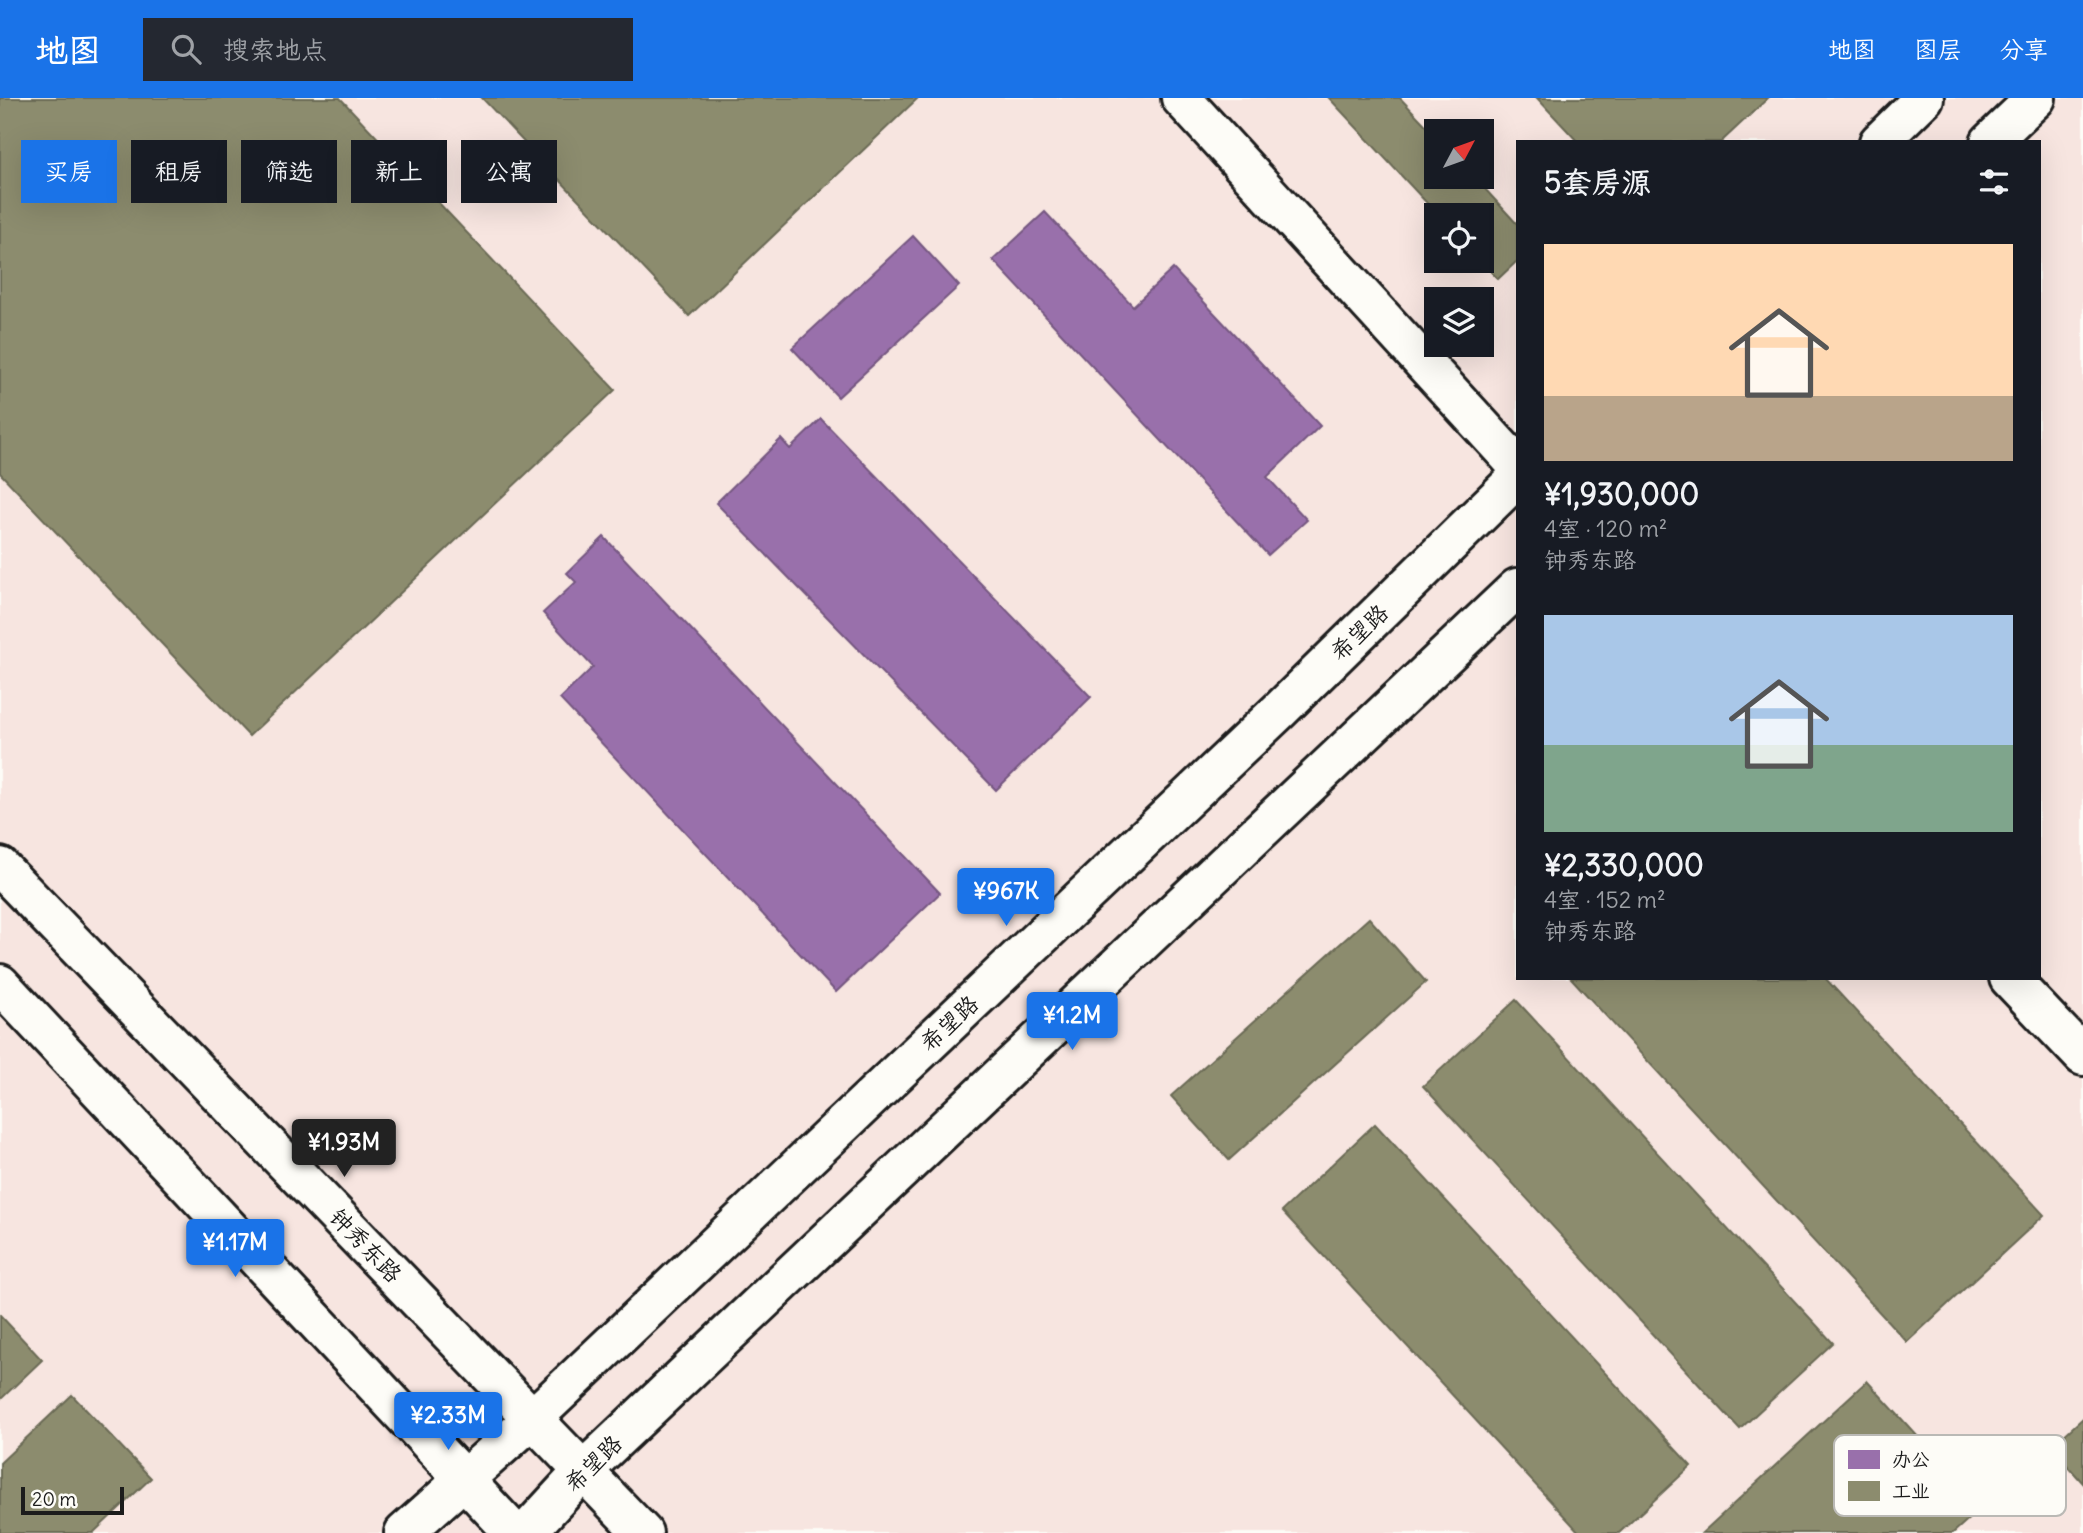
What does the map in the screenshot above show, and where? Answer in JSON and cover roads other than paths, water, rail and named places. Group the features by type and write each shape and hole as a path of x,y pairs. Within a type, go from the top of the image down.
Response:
{"main road":[{"path":"1181,98 1516,464"},
{"path":"1881,140 1924,98"},
{"path":"1992,140 2036,98"},
{"name":"希望路","path":"404,1533 533,1418 1280,710 1516,479"},
{"name":"希望路","path":"526,1533 584,1471 1516,589"},
{"name":"钟秀东路","path":"0,867 643,1533"},
{"path":"2011,980 2083,1056"},
{"path":"0,984 513,1533"}]}
